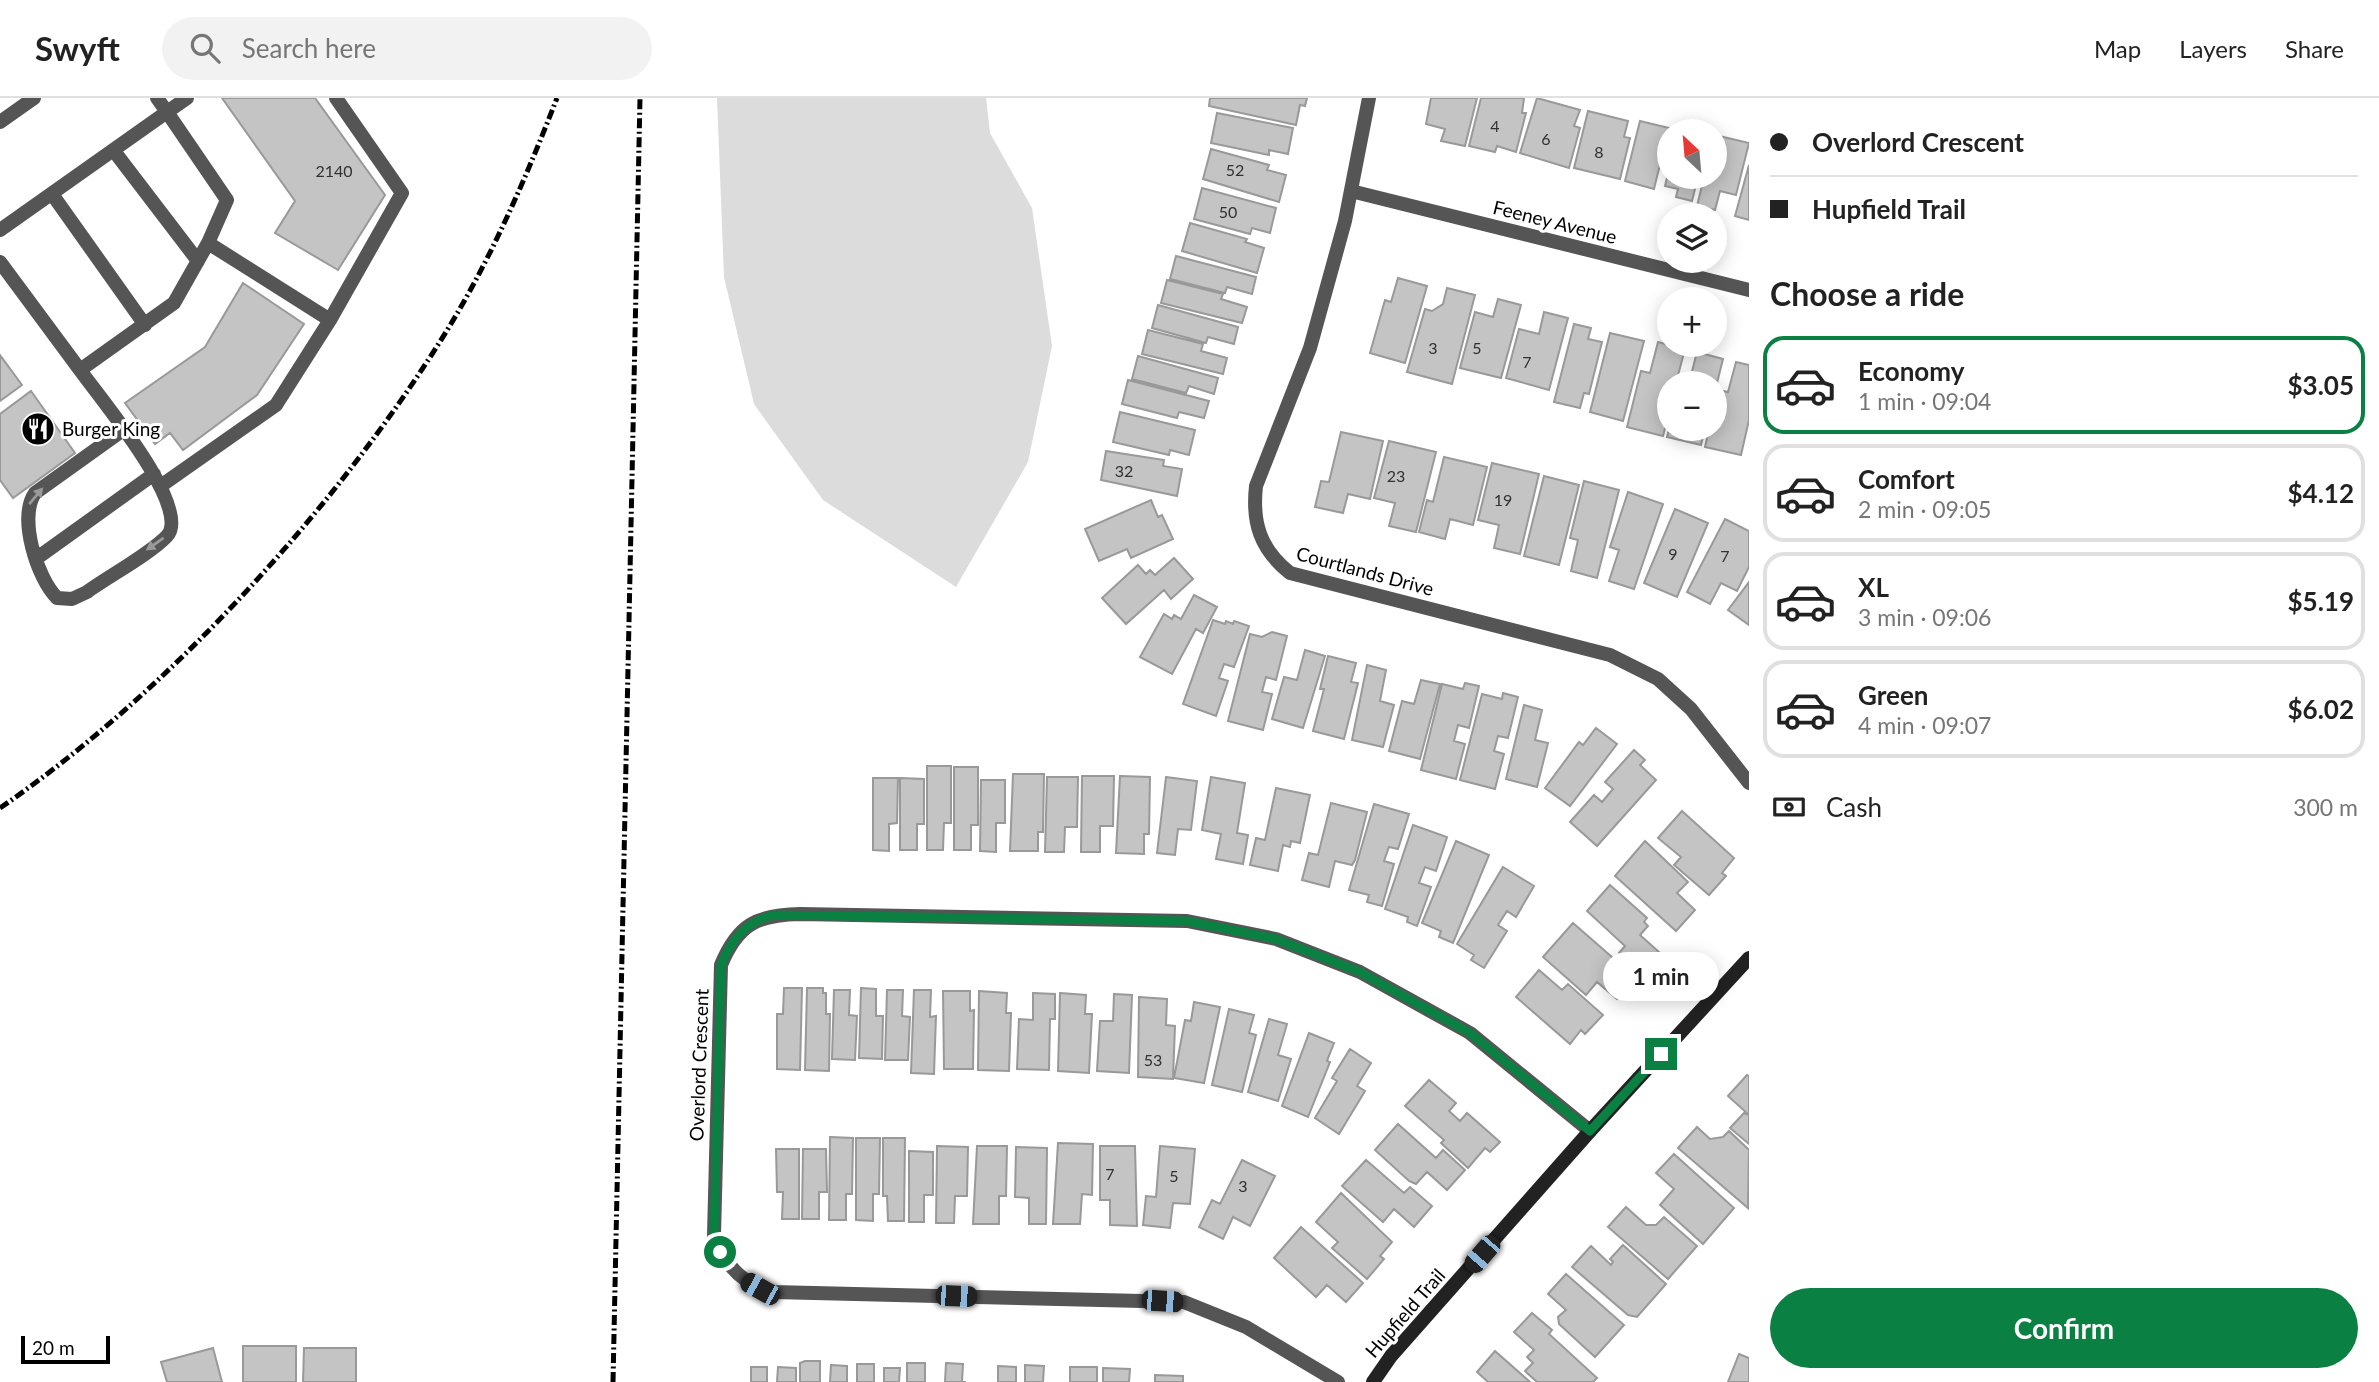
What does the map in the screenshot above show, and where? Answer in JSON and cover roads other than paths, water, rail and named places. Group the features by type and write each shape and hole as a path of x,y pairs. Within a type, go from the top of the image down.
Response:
{"street":[{"path":"0,122 34,98"},
{"path":"80,370 174,303 208,243 227,200 157,98"},
{"path":"0,230 187,98"},
{"path":"37,558 276,405 330,320 402,193 336,98"},
{"name":"Courtlands Drive","path":"1369,98 1351,191 1310,348 1256,486 1253,510 1263,546 1275,561 1290,573 1610,655 1658,679 1691,709 1749,782"},
{"path":"114,151 198,261"},
{"name":"Feeney Avenue","path":"1351,191 1749,290"},
{"path":"52,194 145,325"},
{"path":"208,243 330,320"},
{"path":"0,262 80,370 123,430 158,480 173,517 167,536 87,592 72,599 57,598 28,535 26,518 30,500 35,493 123,430"},
{"name":"Overlord Crescent","path":"1338,1382 1246,1327 1184,1303 774,1292 740,1278 720,1252 714,1235 721,965 727,950 743,928 756,920 787,915 1187,921 1276,939 1360,972 1470,1033 1590,1131"},
{"name":"Hupfield Trail","path":"1373,1382 1391,1356 1590,1131 1749,958"}],"railway":[{"path":"0,808 63,762 126,709 187,652 246,592 355,463 446,332 478,276 507,218 557,98"},
{"path":"613,1382 640,98"}],"place":[{"name":"Burger King","path":"38,429"}]}
